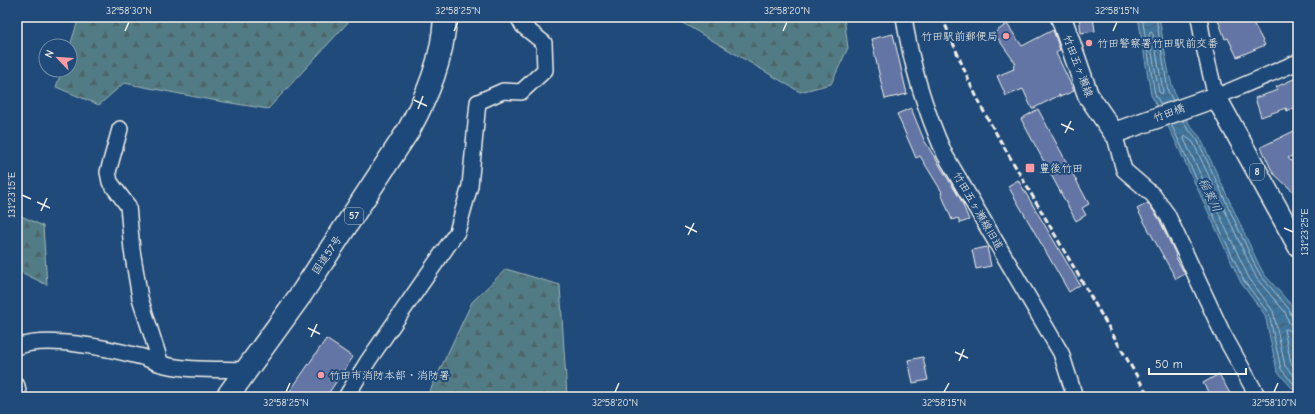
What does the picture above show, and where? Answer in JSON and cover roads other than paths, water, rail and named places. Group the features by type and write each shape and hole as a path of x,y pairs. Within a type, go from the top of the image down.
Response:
{"highway":[{"name":"国道57号","path":"227,397 302,293 408,131 421,107 436,72 445,30 445,17"}],"main road":[{"name":"竹田五ヶ瀬線","path":"1059,19 1088,96 1114,133"},
{"name":"竹田橋","path":"1114,133 1210,99"},
{"name":"8","path":"1210,99 1298,246"}],"street":[{"path":"346,397 368,361 457,232 470,186 478,102 503,91 521,92 544,70 544,43 523,26 518,17"},
{"name":"竹田五ヶ瀬線旧道","path":"904,17 913,70 933,128 945,155 1061,353 1075,397"},
{"path":"1199,17 1210,99 1298,62"},
{"path":"120,129 108,172 110,182 128,206 132,250 140,298 161,364"},
{"path":"1114,133 1124,170 1153,194 1166,214 1222,332 1258,397"},
{"path":"17,347 26,343 51,341 138,356 161,364 181,368 246,370"},
{"path":"17,386 19,397"}],"water":[{"name":"稲葉川","path":"1138,17 1159,17 1167,65 1182,111 1200,137 1264,274 1293,307 1298,322 1298,395 1277,371 1265,315 1241,283 1173,136 1151,95"}],"railway":[{"path":"942,17 969,81 985,114 1149,397"}],"place":[{"name":"竹田駅前郵便局","path":"1006,36"},
{"name":"竹田警察署竹田駅前交番","path":"1089,43"},
{"name":"豊後竹田","path":"1030,168"},
{"name":"竹田市消防本部・消防署","path":"321,375"}]}
